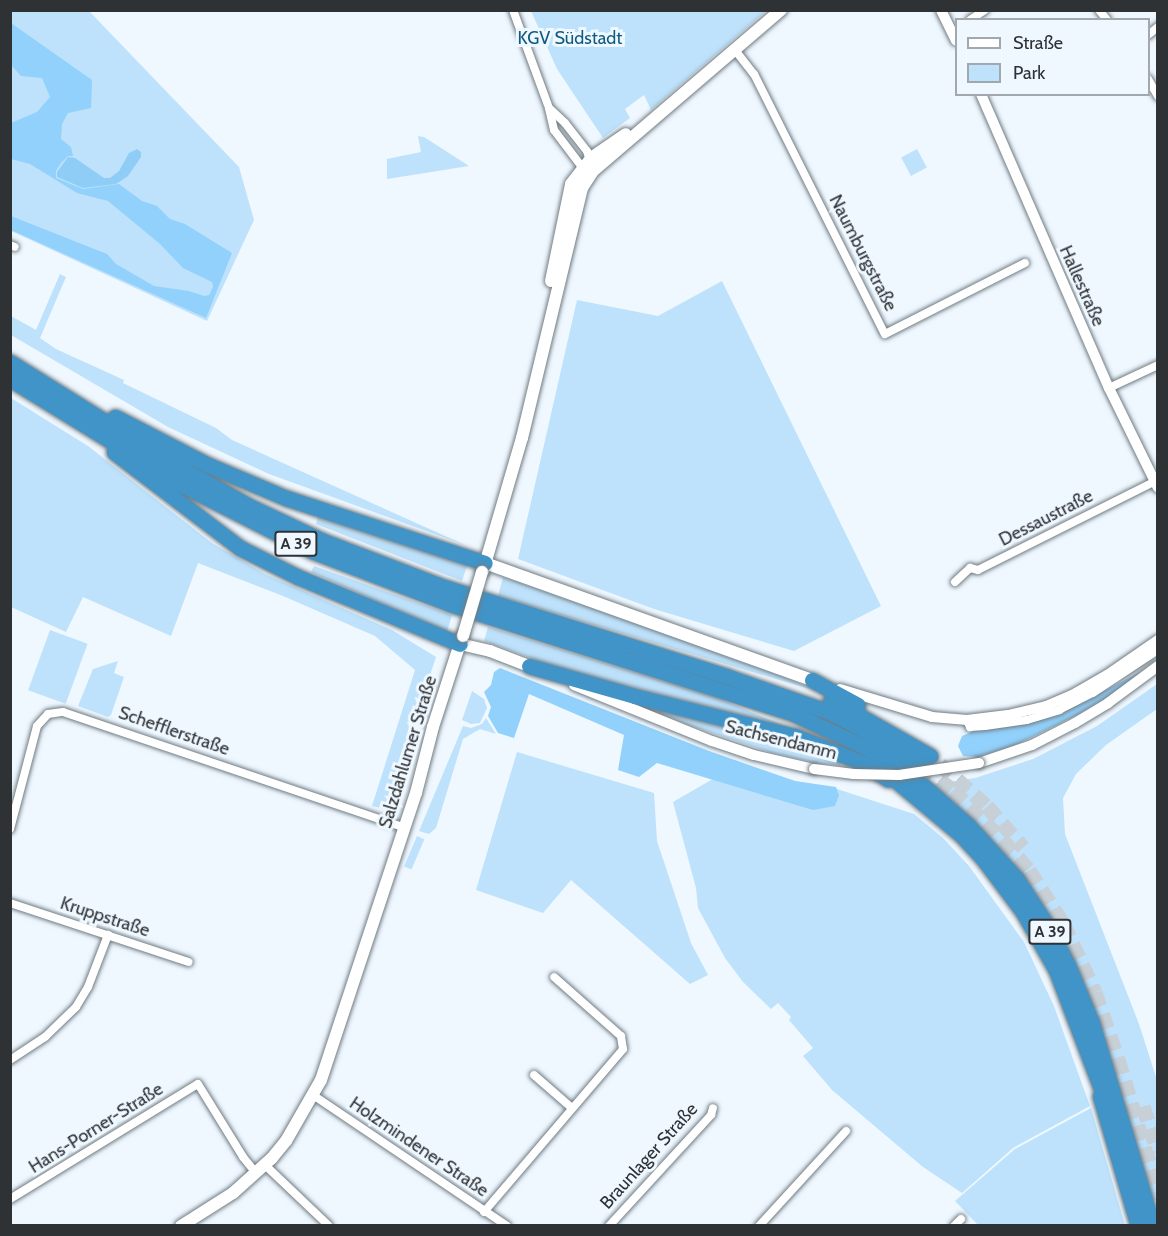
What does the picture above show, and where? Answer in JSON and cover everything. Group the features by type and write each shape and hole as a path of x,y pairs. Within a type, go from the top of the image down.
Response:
{"highway":[{"name":"A 39","path":"10,362 194,475 323,541 447,588 726,676 758,678 826,700 860,716 930,762 879,717 812,680"},
{"name":"A 39","path":"10,379 194,492 254,524 344,565 450,604 731,692 811,720 868,748 938,797 994,853 1033,903 1071,973 1092,1023 1154,1226"},
{"path":"58,392 95,406 208,465 286,498 483,567"},
{"path":"75,419 185,509 240,548 298,577 461,640"},
{"path":"529,666 634,696 795,736 863,764 911,793"},
{"path":"731,692 854,751 911,793 968,843 1023,912 1056,970 1120,1139 1138,1176"},
{"path":"1087,1050 1138,1226"}],"main road":[{"name":"Salzdahlumer Straße","path":"184,1225 233,1193 261,1169 286,1141 321,1080 405,828 522,438 579,195 589,166 649,122 782,10"},
{"path":"483,567 812,680"},
{"name":"Sachsendamm","path":"461,640 529,666"}],"street":[{"path":"513,10 548,105"},
{"path":"940,10 954,29"},
{"name":"Naumburgstraße","path":"735,50 754,74 885,334 1025,263"},
{"path":"1150,81 1158,96"},
{"name":"Hallestraße","path":"982,96 1110,388 1156,485"},
{"path":"549,108 565,123 589,166 554,130 549,108"},
{"path":"1110,388 1158,365"},
{"name":"Dessaustraße","path":"955,582 970,568 978,570 1156,485"},
{"path":"812,680 912,712 966,720 1026,712 1059,701 1107,675 1158,640"},
{"path":"966,720 970,727 985,726 1027,720 1059,710 1094,693 1158,651"},
{"name":"Sachsendamm","path":"529,666 635,711 754,755 814,769 854,774 899,775 979,763 1032,745 1075,723 1158,666"},
{"name":"Schefflerstraße","path":"10,829 37,726 48,714 63,712 405,828"},
{"name":"Kruppstraße","path":"10,903 188,962"},
{"path":"10,1060 54,1030 76,1008 88,987 108,935"},
{"path":"484,1212 621,1053 624,1045 621,1036 554,977"},
{"path":"534,1075 572,1108"},
{"name":"Hans-Porner-Straße","path":"10,1199 198,1084 261,1169"},
{"name":"Holzmindener Straße","path":"313,1095 507,1226"},
{"name":"Braunlager Straße","path":"609,1226 711,1115 713,1108"},
{"path":"759,1226 846,1131"},
{"path":"261,1169 329,1226"}],"green space":[{"path":"11,10 89,11 239,167 254,220 207,321 11,231"},
{"name":"KGV Südstadt","path":"531,11 766,11 651,110 644,95 625,109 630,118 603,138 557,69"},
{"path":"418,136 424,137 469,166 387,179 387,159 421,152"},
{"path":"917,149 927,168 911,176 901,157"},
{"path":"60,274 66,277 40,338 56,349 124,380 123,383 216,428 232,440 465,545 269,474 168,427 11,335 11,316 36,330"},
{"path":"722,281 881,606 794,651 654,609 518,559 577,300 658,316"},
{"path":"11,398 88,446 212,543 265,574 392,630 436,657 385,809 372,806 415,670 375,636 283,596 198,563 171,636 83,597 66,632 11,607"},
{"path":"318,516 468,563 462,581 316,524"},
{"path":"314,566 452,615 447,632 311,572"},
{"path":"503,577 749,663 823,693 498,596"},
{"path":"488,627 717,698 785,726 581,676 484,641"},
{"path":"50,630 88,644 66,704 28,690"},
{"path":"118,661 114,673 124,677 111,715 108,717 78,706 93,669"},
{"path":"1157,684 1157,709 1106,745 1076,774 1063,798 1065,834 1139,1024 1157,1080 1157,1200 1152,1201 1021,875 973,820 932,784 975,778 1033,759 1097,726"},
{"path":"472,691 484,699 487,708 480,723 471,724 462,720"},
{"path":"622,697 798,743 842,761 840,765 821,764 769,752 688,725"},
{"path":"486,718 496,734 480,729 463,739 436,828 429,834 419,831 463,726 471,728 482,724"},
{"path":"517,752 654,793 657,841 691,943 708,975 690,984 571,880 543,913 476,890"},
{"path":"737,765 795,781 834,788 914,814 943,838 969,866 1024,942 1054,1006 1090,1106 1013,1148 962,1193 923,1167 832,1090 803,1056 813,1048 789,1020 791,1017 778,1003 771,1009 743,982 725,958 698,908 696,888 673,802"},
{"path":"417,836 424,839 411,870 404,866"},
{"path":"1091,1108 1125,1225 978,1225 955,1201 1015,1149"}],"shaded area":[{"path":"11,23 92,80 91,108 68,113 62,124 61,139 71,147 73,156 68,156 61,163 56,171 56,178 83,189 119,184 142,201 157,206 170,219 185,224 232,253 206,318 11,230 11,216 107,254 116,264 154,286 189,291 204,296 209,295 213,287 212,282 183,268 160,244 108,201 77,193 30,164 11,159 11,123 37,112 50,97 42,78 21,76 11,65"},
{"path":"137,149 141,152 141,157 128,176 116,184 83,188 57,177 57,172 68,157 75,158 104,178 110,178 119,171 129,153"},
{"path":"500,668 709,751 795,781 836,787 839,795 835,806 813,810 657,763 639,777 618,770 624,735 529,694 514,738 498,733 488,716 491,707 484,692 491,685 494,672"},
{"path":"1142,671 1114,693 1079,714 1014,746 978,757 963,756 958,746 962,736 976,730 1008,727 1040,720 1075,706"}],"tunnel":[{"path":"940,764 987,806 1023,847"},
{"path":"921,766 953,790 1003,840 1029,870 1063,923 1095,992 1118,1059 1158,1192"},
{"path":"1143,1106 1158,1152"}]}
